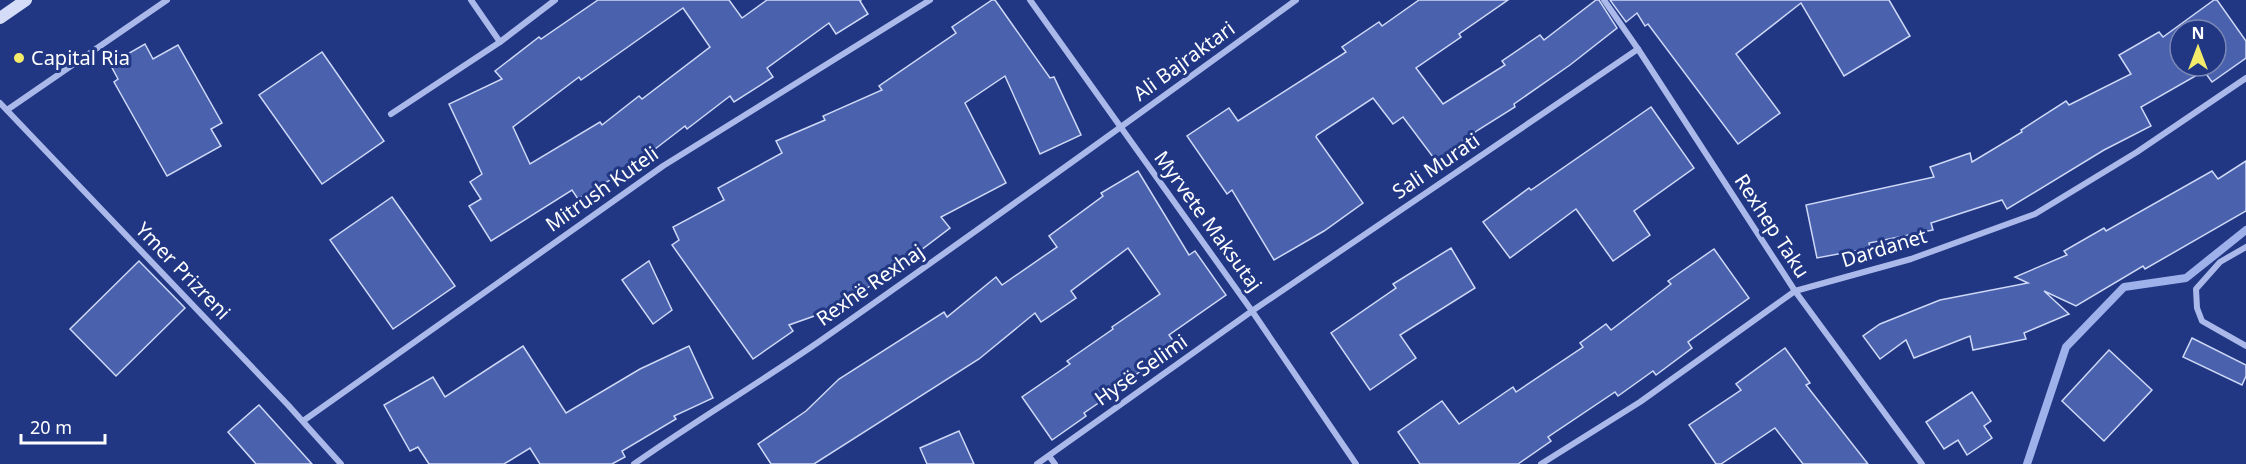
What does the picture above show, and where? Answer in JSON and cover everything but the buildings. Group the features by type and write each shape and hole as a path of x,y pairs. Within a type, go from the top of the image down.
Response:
{"main road":[{"path":"0,18 26,0"}],"street":[{"path":"7,110 167,0"},
{"path":"471,0 500,42"},
{"path":"392,114 500,42 555,0"},
{"name":"Mitrush Kuteli","path":"303,422 663,166 930,0"},
{"name":"Myrvete Maksutaj","path":"1030,0 1252,311 1356,464"},
{"name":"Ali Bajraktari","path":"1121,128 1296,0"},
{"name":"Rexhep Taku","path":"1604,0 1638,48 1795,291 1922,464"},
{"name":"Sali Murati","path":"1252,311 1638,48"},
{"name":"Dardanet","path":"1541,464 1640,402 1795,291 1911,259 2035,214 2137,152 2246,78"},
{"name":"Ymer Prizreni","path":"0,103 341,464"},
{"name":"Rexhë Rexhaj","path":"634,464 817,343 1121,128"},
{"path":"2246,247 2220,262 2196,289 2197,308 2202,321 2246,346"},
{"name":"Hysë Selimi","path":"1037,464 1252,311"},
{"path":"1049,456 1055,464"}],"waterway":[{"path":"2027,464 2066,347 2124,287 2186,278 2246,230"}],"place":[{"name":"Capital Ria","path":"19,58"}]}
